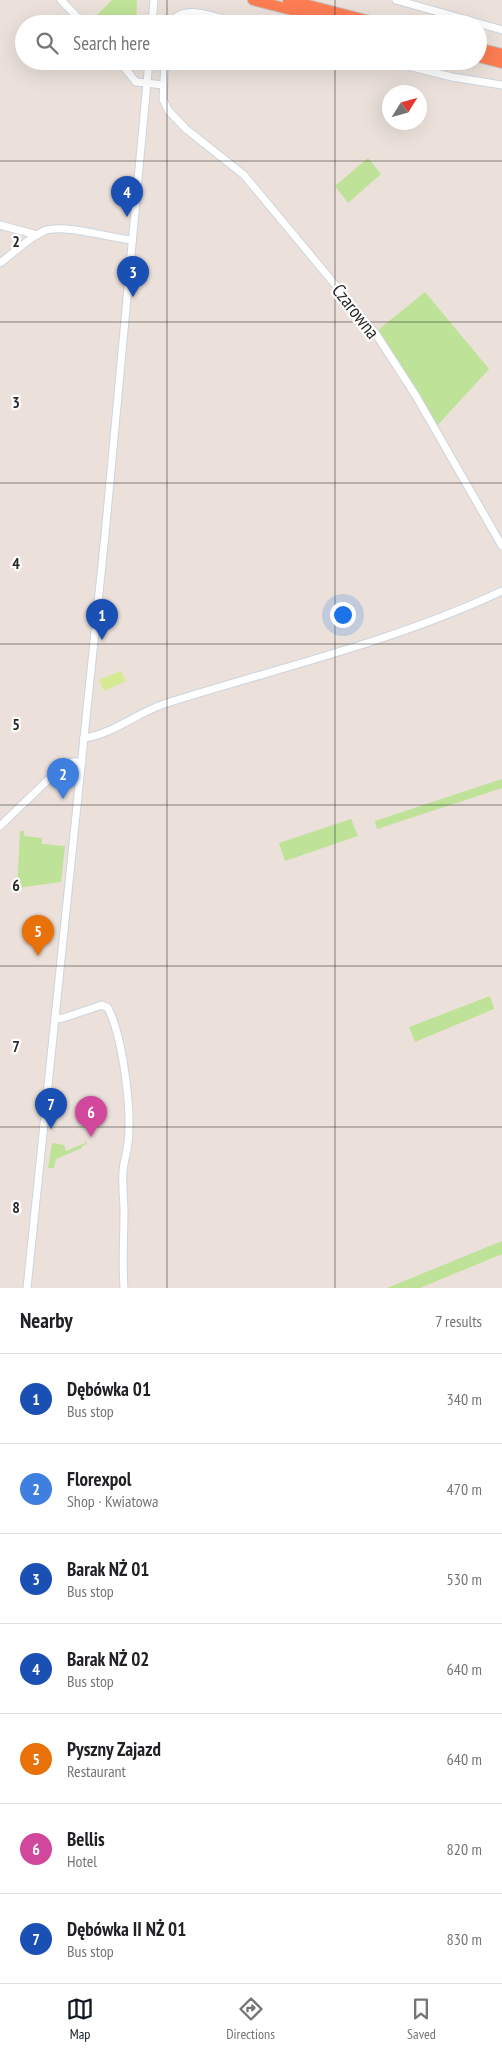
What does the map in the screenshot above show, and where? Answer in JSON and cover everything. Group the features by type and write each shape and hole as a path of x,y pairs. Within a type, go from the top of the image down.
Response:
{"highway":[{"path":"253,0 312,15"},
{"path":"288,0 347,15"},
{"path":"487,50 502,54"},
{"path":"487,59 502,63"}],"street":[{"path":"153,15 154,0"},
{"path":"396,0 449,15"},
{"path":"61,1 75,15"},
{"path":"179,15 194,12 206,15"},
{"path":"487,26 502,30"},
{"path":"126,70 136,82 163,85 164,70"},
{"path":"28,1288 82,762 148,70"},
{"path":"424,70 452,77 502,85"},
{"name":"Czarowna","path":"163,85 163,99 168,110 192,134 244,175 376,334 416,396 502,546"},
{"path":"0,225 37,235"},
{"path":"0,263 37,235 47,230 62,228 132,240"},
{"path":"84,738 97,736 162,705 376,640 502,591"},
{"path":"0,826 51,777 72,762 82,762"},
{"path":"56,1019 102,1005 108,1008 113,1023 128,1094 129,1116 128,1144 123,1173 122,1259 124,1288"}],"green space":[{"path":"112,0 137,0 136,15 97,15"},
{"path":"368,158 381,174 348,203 335,186"},
{"path":"425,292 489,369 435,428 378,330"},
{"path":"121,671 126,681 104,691 99,680"},
{"path":"502,779 502,788 377,829 375,821"},
{"path":"351,819 358,836 285,861 279,843"},
{"path":"20,831 24,831 24,836 42,838 42,844 65,846 61,882 17,888"},
{"path":"490,996 494,1009 415,1042 409,1027"},
{"path":"86,1140 87,1144 82,1146 82,1148 56,1159 54,1168 48,1168 52,1143 64,1145 66,1151 85,1143"},
{"path":"502,1241 502,1254 420,1288 387,1288"}],"place":[{"name":"Barak NŻ 02","path":"127,217"},
{"name":"Barak NŻ 01","path":"133,297"},
{"name":"Dębówka 01","path":"102,640"},
{"name":"Florexpol","path":"63,799"},
{"name":"Pyszny Zajazd","path":"38,956"},
{"name":"Dębówka II NŻ 01","path":"51,1129"},
{"name":"Bellis","path":"91,1137"}]}
